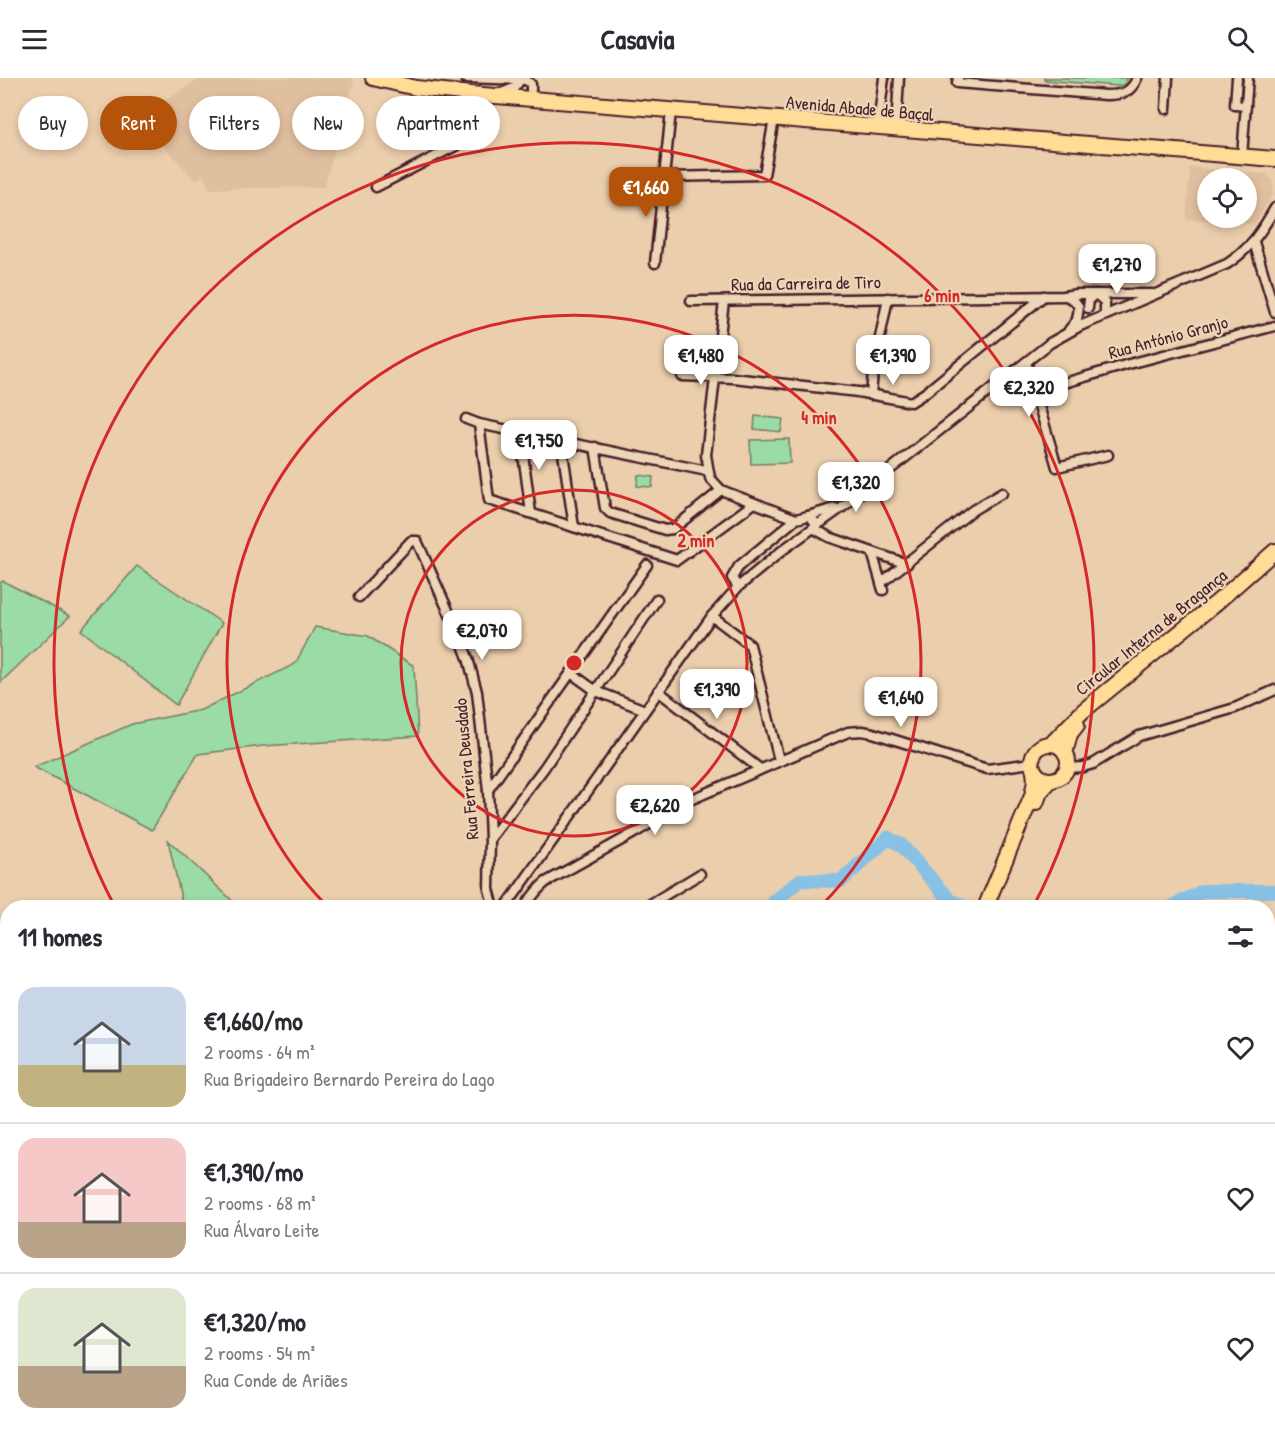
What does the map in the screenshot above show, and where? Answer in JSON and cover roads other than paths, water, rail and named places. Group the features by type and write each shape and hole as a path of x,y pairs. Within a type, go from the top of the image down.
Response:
{"main road":[{"name":"Avenida Abade de Baçal","path":"373,78 416,88 490,96 527,94 558,102 1275,159"},
{"name":"Circular Interna de Bragança","path":"1051,744 1083,711 1224,597 1275,551"},
{"name":"Circular Interna de Bragança","path":"1065,753 1070,734 1090,712 1240,589 1275,557"},
{"path":"989,900 1002,875 1040,794 1051,780 1059,777 1067,768 1062,748 1051,744 1040,747 1032,757 1035,781 1032,796 1002,875 994,900"},
{"path":"1033,767 1041,778 1051,780"}],"street":[{"path":"465,78 530,82 527,94"},
{"path":"875,128 879,117 884,78"},
{"path":"896,129 898,78"},
{"path":"958,78 957,83 1116,95 1131,89 1137,78"},
{"path":"1166,109 1168,78"},
{"path":"1236,78 1235,105 1246,106"},
{"path":"1242,156 1248,78"},
{"path":"527,94 534,79"},
{"path":"534,79 536,90 540,94 558,102"},
{"path":"521,80 518,88 527,94"},
{"path":"490,96 507,92 521,80"},
{"path":"376,187 471,138 471,94"},
{"path":"655,263 671,111"},
{"path":"663,177 764,175 774,119"},
{"path":"512,900 712,616 738,587 1066,333 1227,264 1243,254 1254,242 1275,208"},
{"path":"1254,242 1271,284 1275,312"},
{"path":"1088,308 1089,299 1096,294 1103,298 1105,302 1102,317"},
{"name":"Rua da Carreira de Tiro","path":"691,301 1044,296 1070,298 1096,294 1158,294"},
{"path":"682,376 715,376 872,395 905,402 915,400 1044,296"},
{"path":"872,395 873,372 888,298"},
{"path":"1070,298 1082,303 1102,317"},
{"path":"1066,333 1079,315 1079,307 1070,298"},
{"path":"724,301 706,455 710,478 721,490 753,504 813,528 829,537 907,564"},
{"name":"Rua António Granjo","path":"1034,392 1129,364 1275,326"},
{"path":"1026,362 1057,467 1108,455"},
{"path":"466,419 479,424 707,471"},
{"path":"479,424 489,500 677,560 753,504"},
{"path":"520,432 531,513"},
{"path":"561,440 574,527"},
{"path":"595,447 604,508 610,513 665,530 674,529 721,490"},
{"path":"872,552 882,587 973,510 1002,493"},
{"path":"738,587 732,578 739,566 797,522 808,516 844,506"},
{"path":"808,516 811,517 813,528"},
{"path":"797,522 800,537"},
{"name":"Rua Ferreira Deusdado","path":"359,597 411,541 417,541 468,658 477,692 488,790 489,889 492,900"},
{"path":"488,790 646,565"},
{"path":"490,839 544,768 657,599"},
{"path":"712,616 750,645 779,760"},
{"path":"571,673 596,691 645,710"},
{"path":"658,691 760,769"},
{"path":"1067,768 1093,764 1139,736 1235,708 1275,692"},
{"path":"531,900 538,889 686,802 779,760 855,731 873,733 987,769 1033,767"},
{"path":"657,900 700,874"},
{"path":"524,881 538,889"},
{"path":"515,895 520,900"}],"waterway":[{"path":"776,900 800,880 841,881 888,838 901,845 950,900"},
{"path":"1186,900 1203,891 1275,891"}]}
